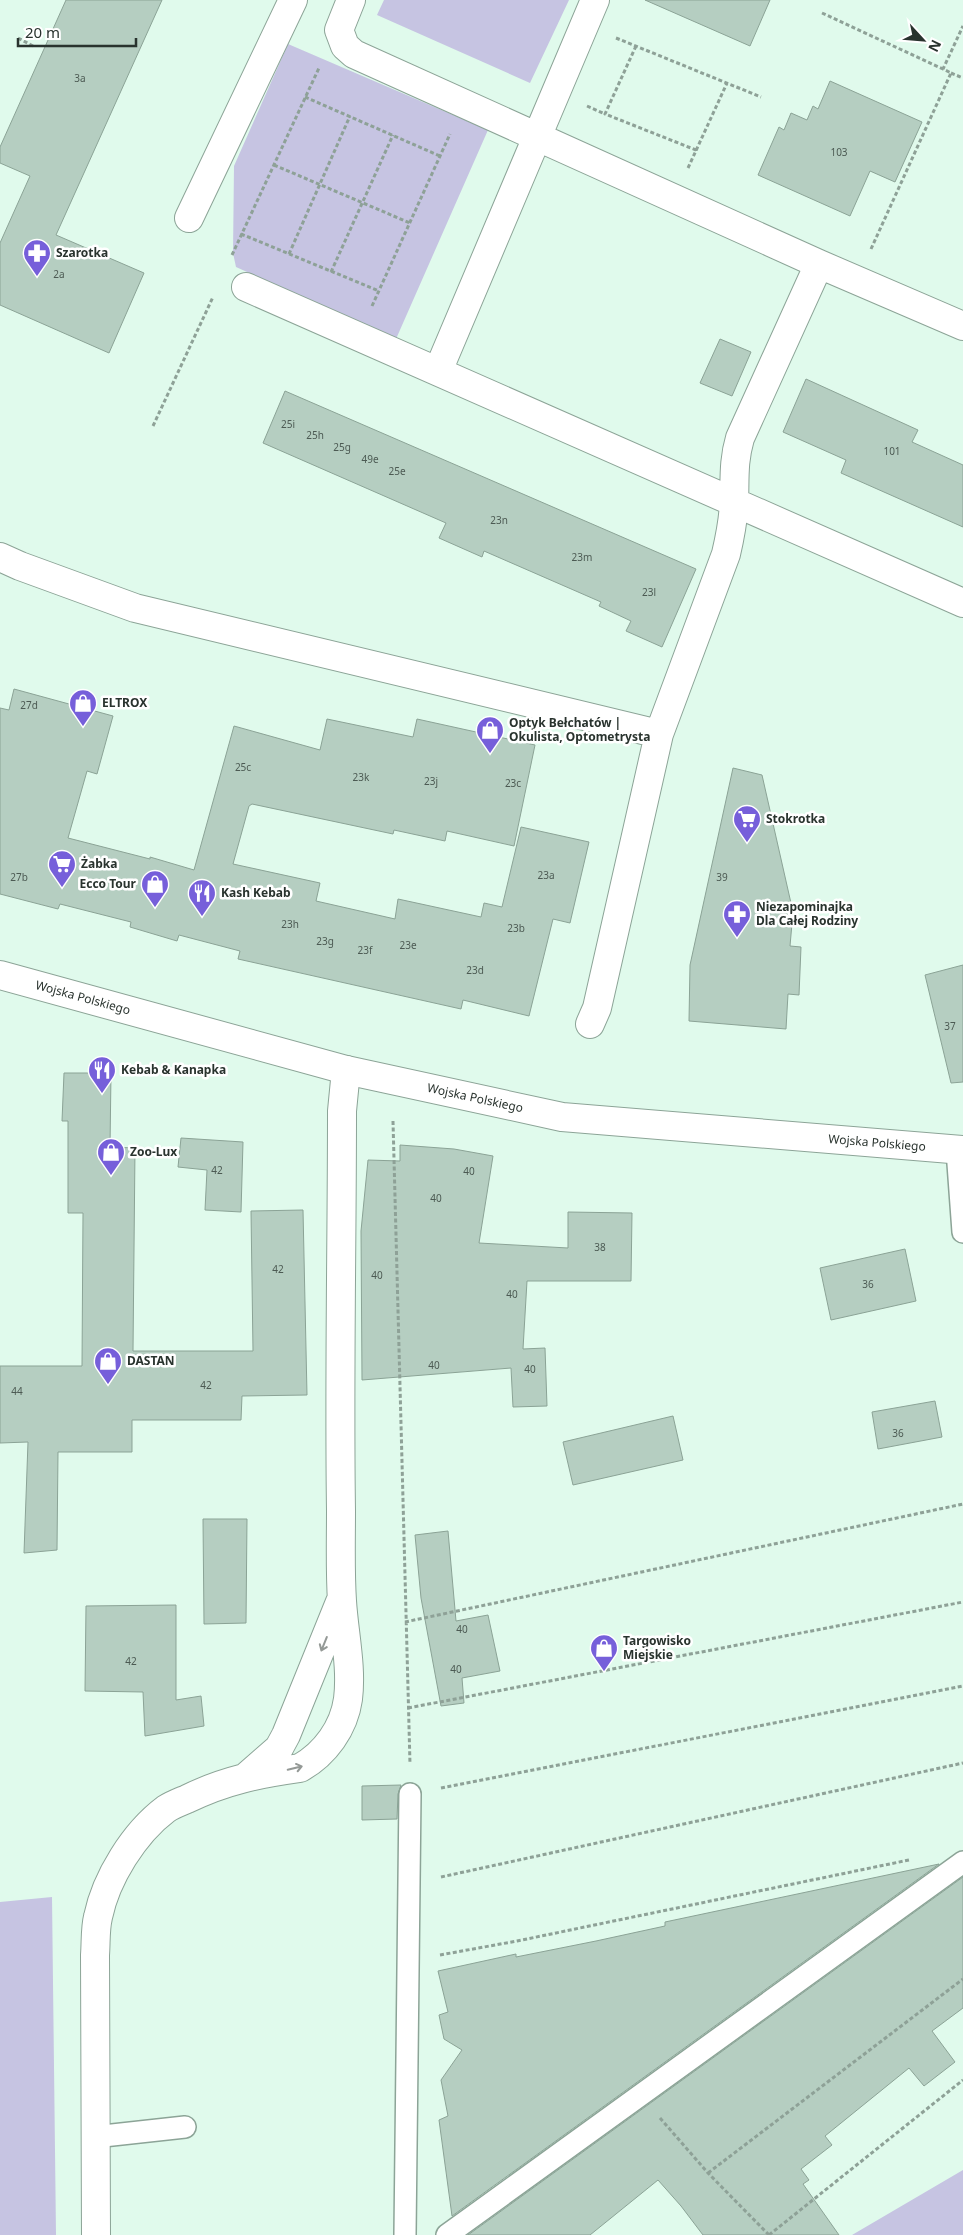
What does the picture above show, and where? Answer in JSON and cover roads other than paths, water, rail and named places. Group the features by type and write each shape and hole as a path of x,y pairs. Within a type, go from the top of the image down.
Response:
{"street":[{"path":"189,218 293,0"},
{"path":"351,0 339,30 345,46 354,54 819,264 963,326"},
{"path":"438,371 594,0"},
{"path":"590,1024 597,1008 658,734 726,554 731,533 734,503 734,458 740,438 819,264"},
{"path":"246,287 963,603"},
{"path":"0,557 134,608 658,734"},
{"name":"Wojska Polskiego","path":"0,975 346,1070 562,1117 960,1150"},
{"path":"96,2235 94,2136 97,1918 119,1863 134,1843 166,1809 202,1792 247,1776 300,1768 306,1764 322,1752 342,1722 348,1698 349,1681 342,1598 342,1120 346,1070"},
{"path":"247,1776 279,1748 286,1736 342,1598"}],"lane":[{"path":"960,1150 963,1232"},
{"path":"405,2235 410,1794"},
{"path":"447,2235 963,1862"},
{"path":"94,2136 185,2127"}],"place":[{"name":"Szarotka","path":"37,277"},
{"name":"ELTROX","path":"83,727"},
{"name":"Optyk Bełchatów | Okulista, Optometrysta","path":"490,754"},
{"name":"Stokrotka","path":"747,843"},
{"name":"Żabka","path":"62,888"},
{"name":"Ecco Tour","path":"155,908"},
{"name":"Kash Kebab","path":"202,917"},
{"name":"Niezapominajka Dla Całej Rodziny","path":"737,938"},
{"name":"Kebab & Kanapka","path":"102,1094"},
{"name":"Zoo-Lux","path":"111,1176"},
{"name":"DASTAN","path":"108,1385"},
{"name":"Targowisko Miejskie","path":"604,1672"}]}
